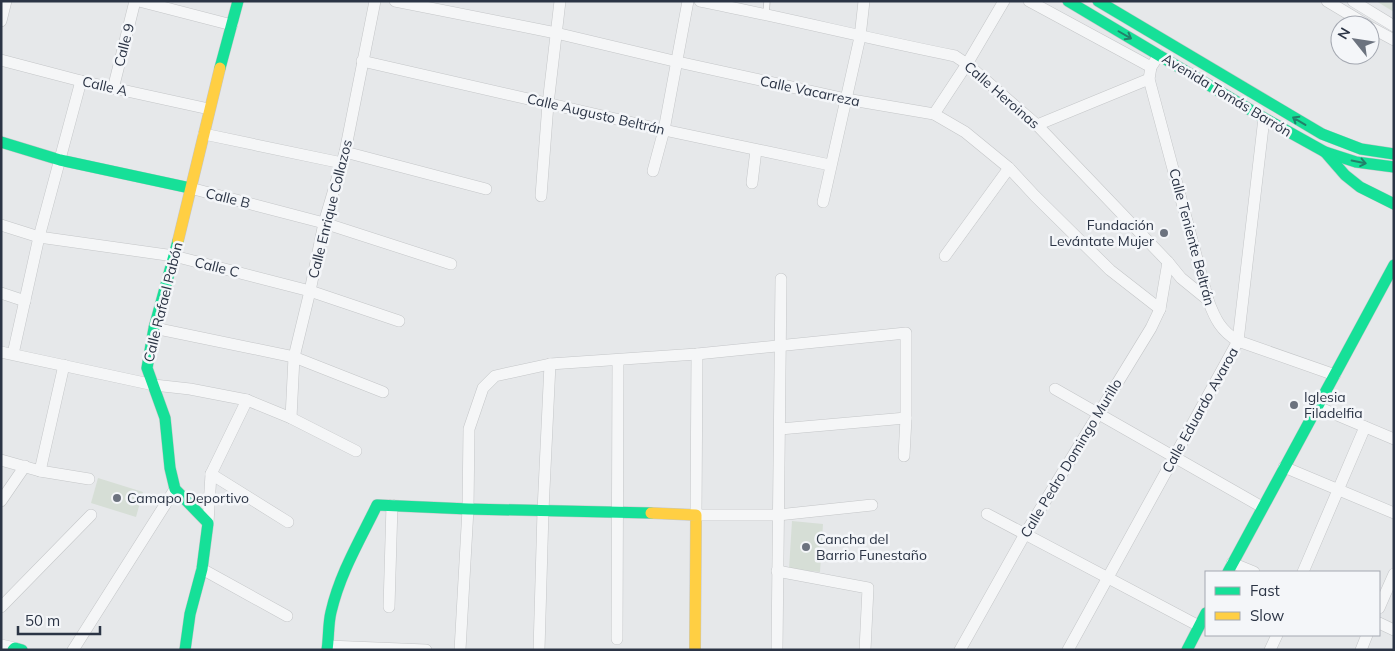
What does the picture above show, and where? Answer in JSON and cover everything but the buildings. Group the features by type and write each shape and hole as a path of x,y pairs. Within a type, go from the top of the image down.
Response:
{"street":[{"path":"1,21 6,1"},
{"name":"Calle 9","path":"113,88 135,1"},
{"path":"139,1 232,25"},
{"name":"Calle Rafael Pabón","path":"175,489 170,468 165,418 147,368 154,328 238,1"},
{"name":"Calle Enrique Collazos","path":"291,418 294,357 324,223 343,158 376,1"},
{"name":"Calle Vacarreza","path":"395,1 556,33 846,99 934,114 965,132 1010,168 1035,196 1110,270 1160,308"},
{"path":"541,196 548,104 560,1"},
{"path":"653,171 664,130 678,62 688,1"},
{"name":"Calle Heroinas","path":"700,1 955,56 967,64 1037,124 1181,278 1208,300"},
{"path":"822,202 860,37 864,1"},
{"path":"934,114 967,64 1004,1"},
{"path":"1029,1 1151,66"},
{"name":"Avenida Tomás Barrón","path":"1068,1 1264,118 1325,152 1356,162 1394,167"},
{"name":"Avenida Tomás Barrón","path":"1098,1 1114,5 1336,142 1358,150 1394,154"},
{"path":"1327,1 1351,15"},
{"path":"1352,1 1394,26"},
{"path":"1103,22 1114,5"},
{"path":"1380,32 1394,40"},
{"name":"Calle Teniente Beltrán","path":"1159,55 1151,66 1149,79 1208,300 1214,316 1225,334 1238,341 1336,375"},
{"name":"Calle A","path":"1,60 81,81 209,109"},
{"name":"Calle Augusto Beltrán","path":"362,61 664,130 830,165"},
{"path":"1037,124 1149,79"},
{"path":"81,81 39,237 25,301 7,353 154,386 190,389 247,400 291,418 356,451"},
{"name":"Calle Eduardo Avaroa","path":"1068,650 1238,341 1264,118"},
{"path":"204,134 343,158 486,190"},
{"name":"Calle B","path":"1,142 60,160 190,188 324,223 451,264"},
{"path":"752,183 756,150"},
{"path":"1325,152 1345,175 1360,187 1394,204"},
{"path":"945,256 1010,168"},
{"name":"Calle C","path":"1,225 39,237 174,256 310,291 399,320"},
{"name":"Calle Pedro Domingo Murillo","path":"960,650 1024,534 1151,328 1160,308 1168,262"},
{"path":"1248,571 1230,568 1394,265"},
{"path":"777,650 781,278"},
{"path":"1,293 25,301"},
{"path":"154,328 294,357 382,392"},
{"path":"460,650 468,510 469,429 483,388 495,376 550,364 697,354 906,333 904,456"},
{"path":"695,650 697,354"},
{"path":"617,639 618,360"},
{"path":"539,650 550,364"},
{"path":"40,471 64,365"},
{"path":"1055,389 1262,507"},
{"path":"185,650 190,614 202,569 208,523 211,474 247,400"},
{"path":"1318,407 1394,439"},
{"path":"780,429 906,418"},
{"path":"1303,571 1365,427"},
{"path":"1,460 40,471 89,479"},
{"path":"1,501 25,466"},
{"path":"1284,467 1394,513"},
{"path":"211,474 288,522"},
{"path":"73,650 175,489 208,523"},
{"path":"426,650 327,648 331,610 339,583 377,505 468,510 778,515 872,505"},
{"path":"389,606 392,506"},
{"path":"987,514 1199,626"},
{"path":"1,607 91,516"},
{"path":"202,569 287,616"},
{"path":"777,571 868,588 865,650"},
{"path":"1380,606 1394,574"},
{"path":"1187,650 1205,615"},
{"path":"1380,623 1394,630"},
{"path":"1270,650 1277,636"},
{"path":"1361,650 1367,636"},
{"path":"1,645 17,649"}],"lane":[{"path":"766,14 767,1"}],"shaded area":[{"path":"1376,1 1394,1 1394,12"},
{"name":"Camapo Deportivo","path":"98,478 143,492 136,517 91,503"},
{"name":"Cancha del Barrio Funestaño","path":"792,521 823,524 820,572 789,569"}],"traffic: fast":[{"path":"220,68 238,1"},
{"path":"1068,1 1264,118 1325,152 1356,162 1394,167"},
{"path":"1098,1 1322,134 1361,149 1394,154"},
{"path":"1,142 60,160 190,188"},
{"path":"1325,152 1345,175 1360,187 1394,204"},
{"path":"178,241 154,328 147,368 165,418 170,468 175,489 208,523 202,569 190,614 185,650"},
{"path":"1229,571 1394,265"},
{"path":"327,650 330,617 335,598 351,557 377,505 651,513"},
{"path":"1187,650 1205,615"},
{"path":"13,650 15,648 22,650"}],"traffic: slow":[{"path":"178,241 220,68"},
{"path":"651,513 696,515 695,650"}],"place":[{"name":"Fundación Levántate Mujer","path":"1164,233"},
{"name":"Iglesia Filadelfia","path":"1294,405"},
{"name":"Camapo Deportivo","path":"117,498"},
{"name":"Cancha del Barrio Funestaño","path":"806,547"}]}
